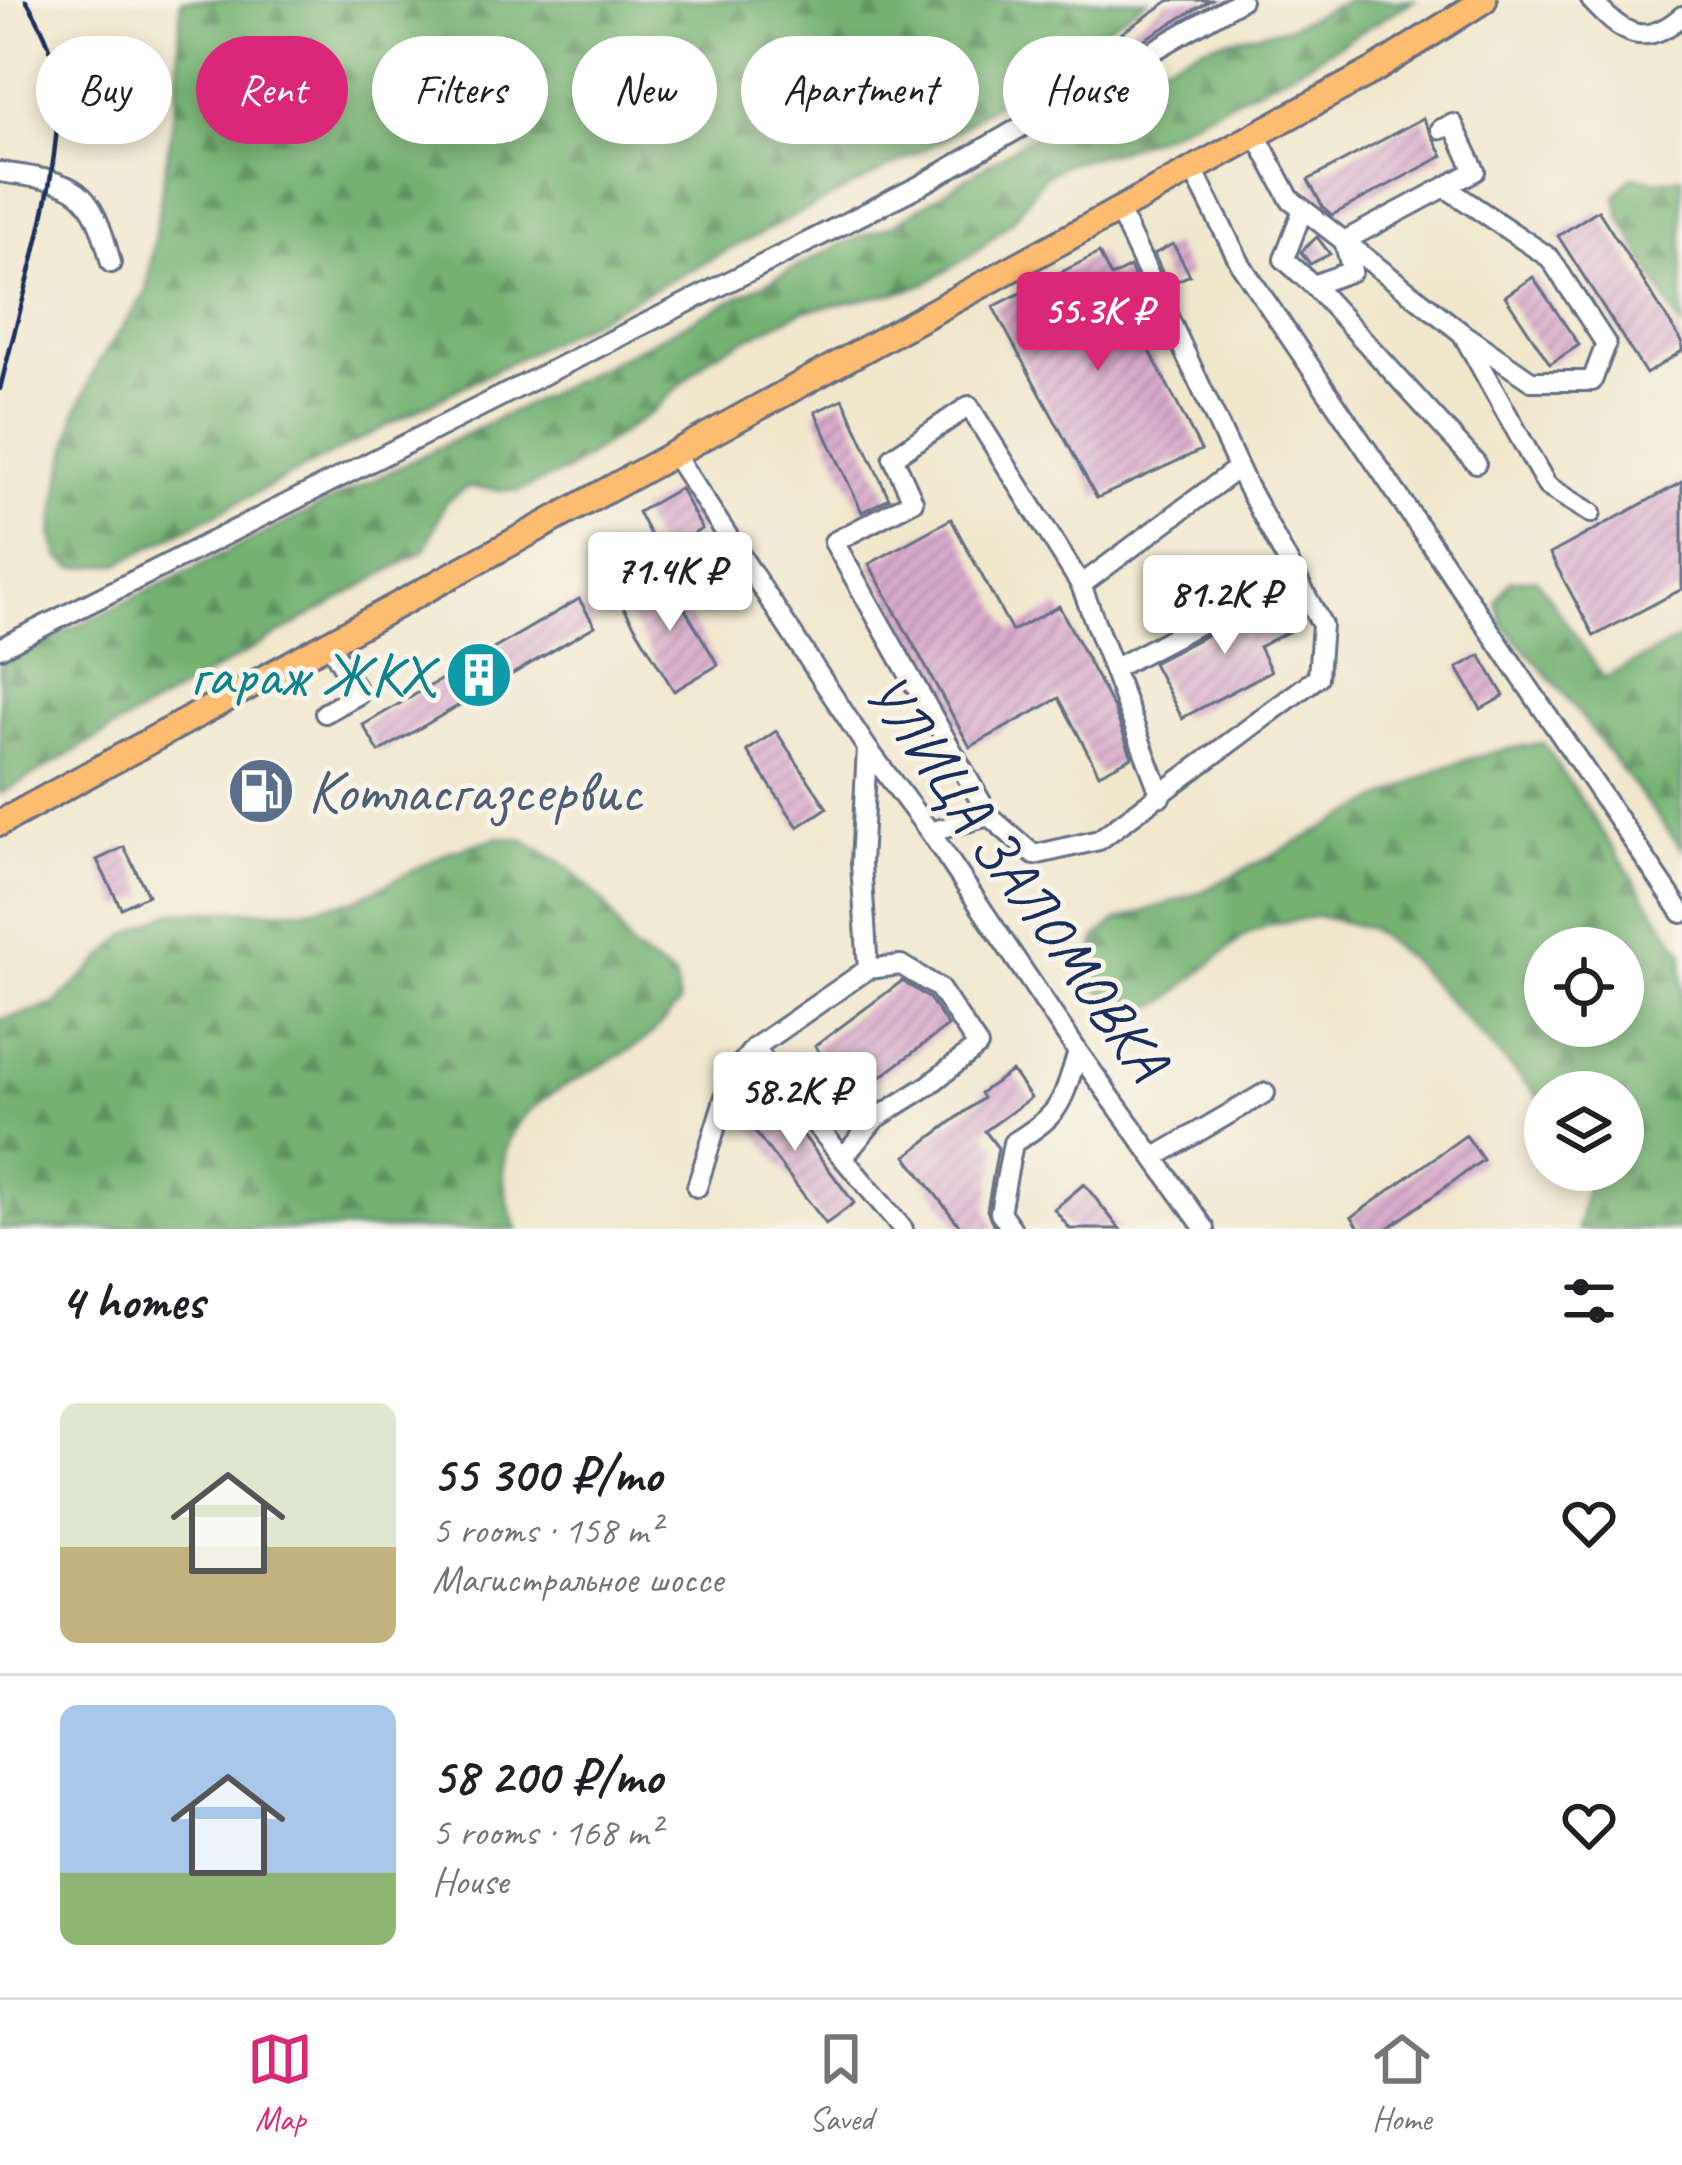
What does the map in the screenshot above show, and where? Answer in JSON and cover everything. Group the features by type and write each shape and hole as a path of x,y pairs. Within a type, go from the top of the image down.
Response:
{"main road":[{"path":"0,823 1119,212 1376,69 1484,0"}],"street":[{"path":"0,648 921,185 1240,0"},
{"path":"1592,0 1613,24 1642,36 1662,33 1682,16"},
{"path":"1344,241 1475,171 1453,124 1441,129"},
{"path":"1256,135 1290,199 1462,333 1531,381 1592,381 1606,344 1550,258 1445,187"},
{"path":"1192,170 1241,265 1682,913"},
{"path":"0,172 73,186 102,228 111,263"},
{"path":"1303,209 1284,259 1477,463"},
{"path":"1119,212 1238,468 1322,625 1318,677 1161,796 1099,840 1034,855 989,816 834,542 913,502 893,458 969,406 1082,585 1161,796"},
{"path":"1313,285 1352,271 1344,241"},
{"path":"1462,333 1547,486 1592,513"},
{"name":"УЛИЦА ЗАЛОМОВКА","path":"674,454 867,748 1204,1229"},
{"path":"1082,585 1238,468"},
{"path":"1113,670 1294,574"},
{"path":"325,713 359,694 329,643"},
{"path":"867,748 861,864 868,969"},
{"path":"930,832 989,816"},
{"path":"698,1187 731,1077 754,1048 868,969 901,964 939,988 978,1046 875,1119 843,1158"},
{"path":"754,1048 903,1229"},
{"path":"1012,1229 1000,1212 1013,1143 1049,1120 1065,1094 1078,1052"},
{"path":"1155,1157 1265,1093"}],"green space":[{"path":"181,0 1147,0 1094,36 1003,36 1003,99 979,115 979,36 741,36 741,144 934,144 118,564 74,568 59,557 52,534 59,489 76,413 98,363 146,293 177,92"},
{"path":"1348,0 1414,0 1305,65 1169,131 1169,61 1212,43 1289,27"},
{"path":"1020,144 1136,144 1064,164 1043,178 1014,219 973,254 928,282 803,311 711,356 652,412 566,471 518,491 468,487 446,501 425,550 0,794 0,664 842,244 893,225"},
{"path":"1632,176 1656,181 1682,177 1682,329 1621,218 1616,195"},
{"path":"1536,578 1604,678 1682,638 1682,849 1561,690 1503,625 1496,602 1510,581"},
{"path":"1543,743 1682,952 1682,1229 1578,1229 1586,1191 1644,1191 1644,1071 1524,1071 1524,1082 1410,960 1369,928 1318,916 1268,925 1244,936 1165,1002 1137,1011 1111,1004 1095,985 1090,961 1097,937 1116,921 1201,892 1439,769 1492,752"},
{"path":"499,837 524,840 568,867 605,904 631,949 675,978 679,1004 645,1040 552,1093 513,1131 504,1156 505,1188 517,1229 0,1229 0,1020 54,1005 126,935 173,912 304,910 355,900 449,852"}],"building":[{"path":"1170,0 1211,0 1150,36 1117,36"},
{"path":"1423,118 1443,156 1332,215 1323,207 1308,180"},
{"path":"1598,210 1682,342 1682,351 1646,374 1558,236"},
{"path":"1317,237 1330,254 1310,264 1301,252"},
{"path":"1173,244 1190,275 1168,285 1154,254"},
{"path":"1099,253 1111,277 1130,267 1144,298 1127,307 1201,450 1097,498 993,307"},
{"path":"1533,277 1579,345 1550,364 1505,296"},
{"path":"843,399 889,498 862,512 815,412"},
{"path":"1682,482 1682,589 1594,636 1550,554"},
{"path":"680,488 702,529 660,553 638,512"},
{"path":"951,519 1012,631 1059,606 1114,709 1132,757 1099,774 1059,698 970,747 869,564"},
{"path":"666,577 718,665 674,691 621,603"},
{"path":"1285,594 1301,625 1259,647 1271,671 1182,718 1153,663"},
{"name":"гараж ЖКХ","path":"579,599 595,626 379,752 363,725"},
{"path":"1480,655 1504,696 1481,709 1457,668"},
{"path":"776,731 827,808 798,827 747,751"},
{"path":"124,847 148,895 121,908 97,860"},
{"path":"902,981 929,998 948,1026 853,1098 815,1046"},
{"path":"1012,1071 1031,1098 985,1131 998,1148 987,1210 995,1229 962,1229 906,1156"},
{"path":"765,1084 854,1203 826,1224 736,1107"},
{"path":"1466,1135 1483,1160 1387,1229 1360,1229 1352,1217"},
{"path":"1084,1184 1120,1229 1070,1229 1054,1209"}],"railway":[{"path":"0,389 41,228 56,142 55,68 44,33 26,0"}],"place":[{"name":"гараж ЖКХ","path":"479,675"},
{"name":"Котласгазсервис","path":"261,791"}]}
